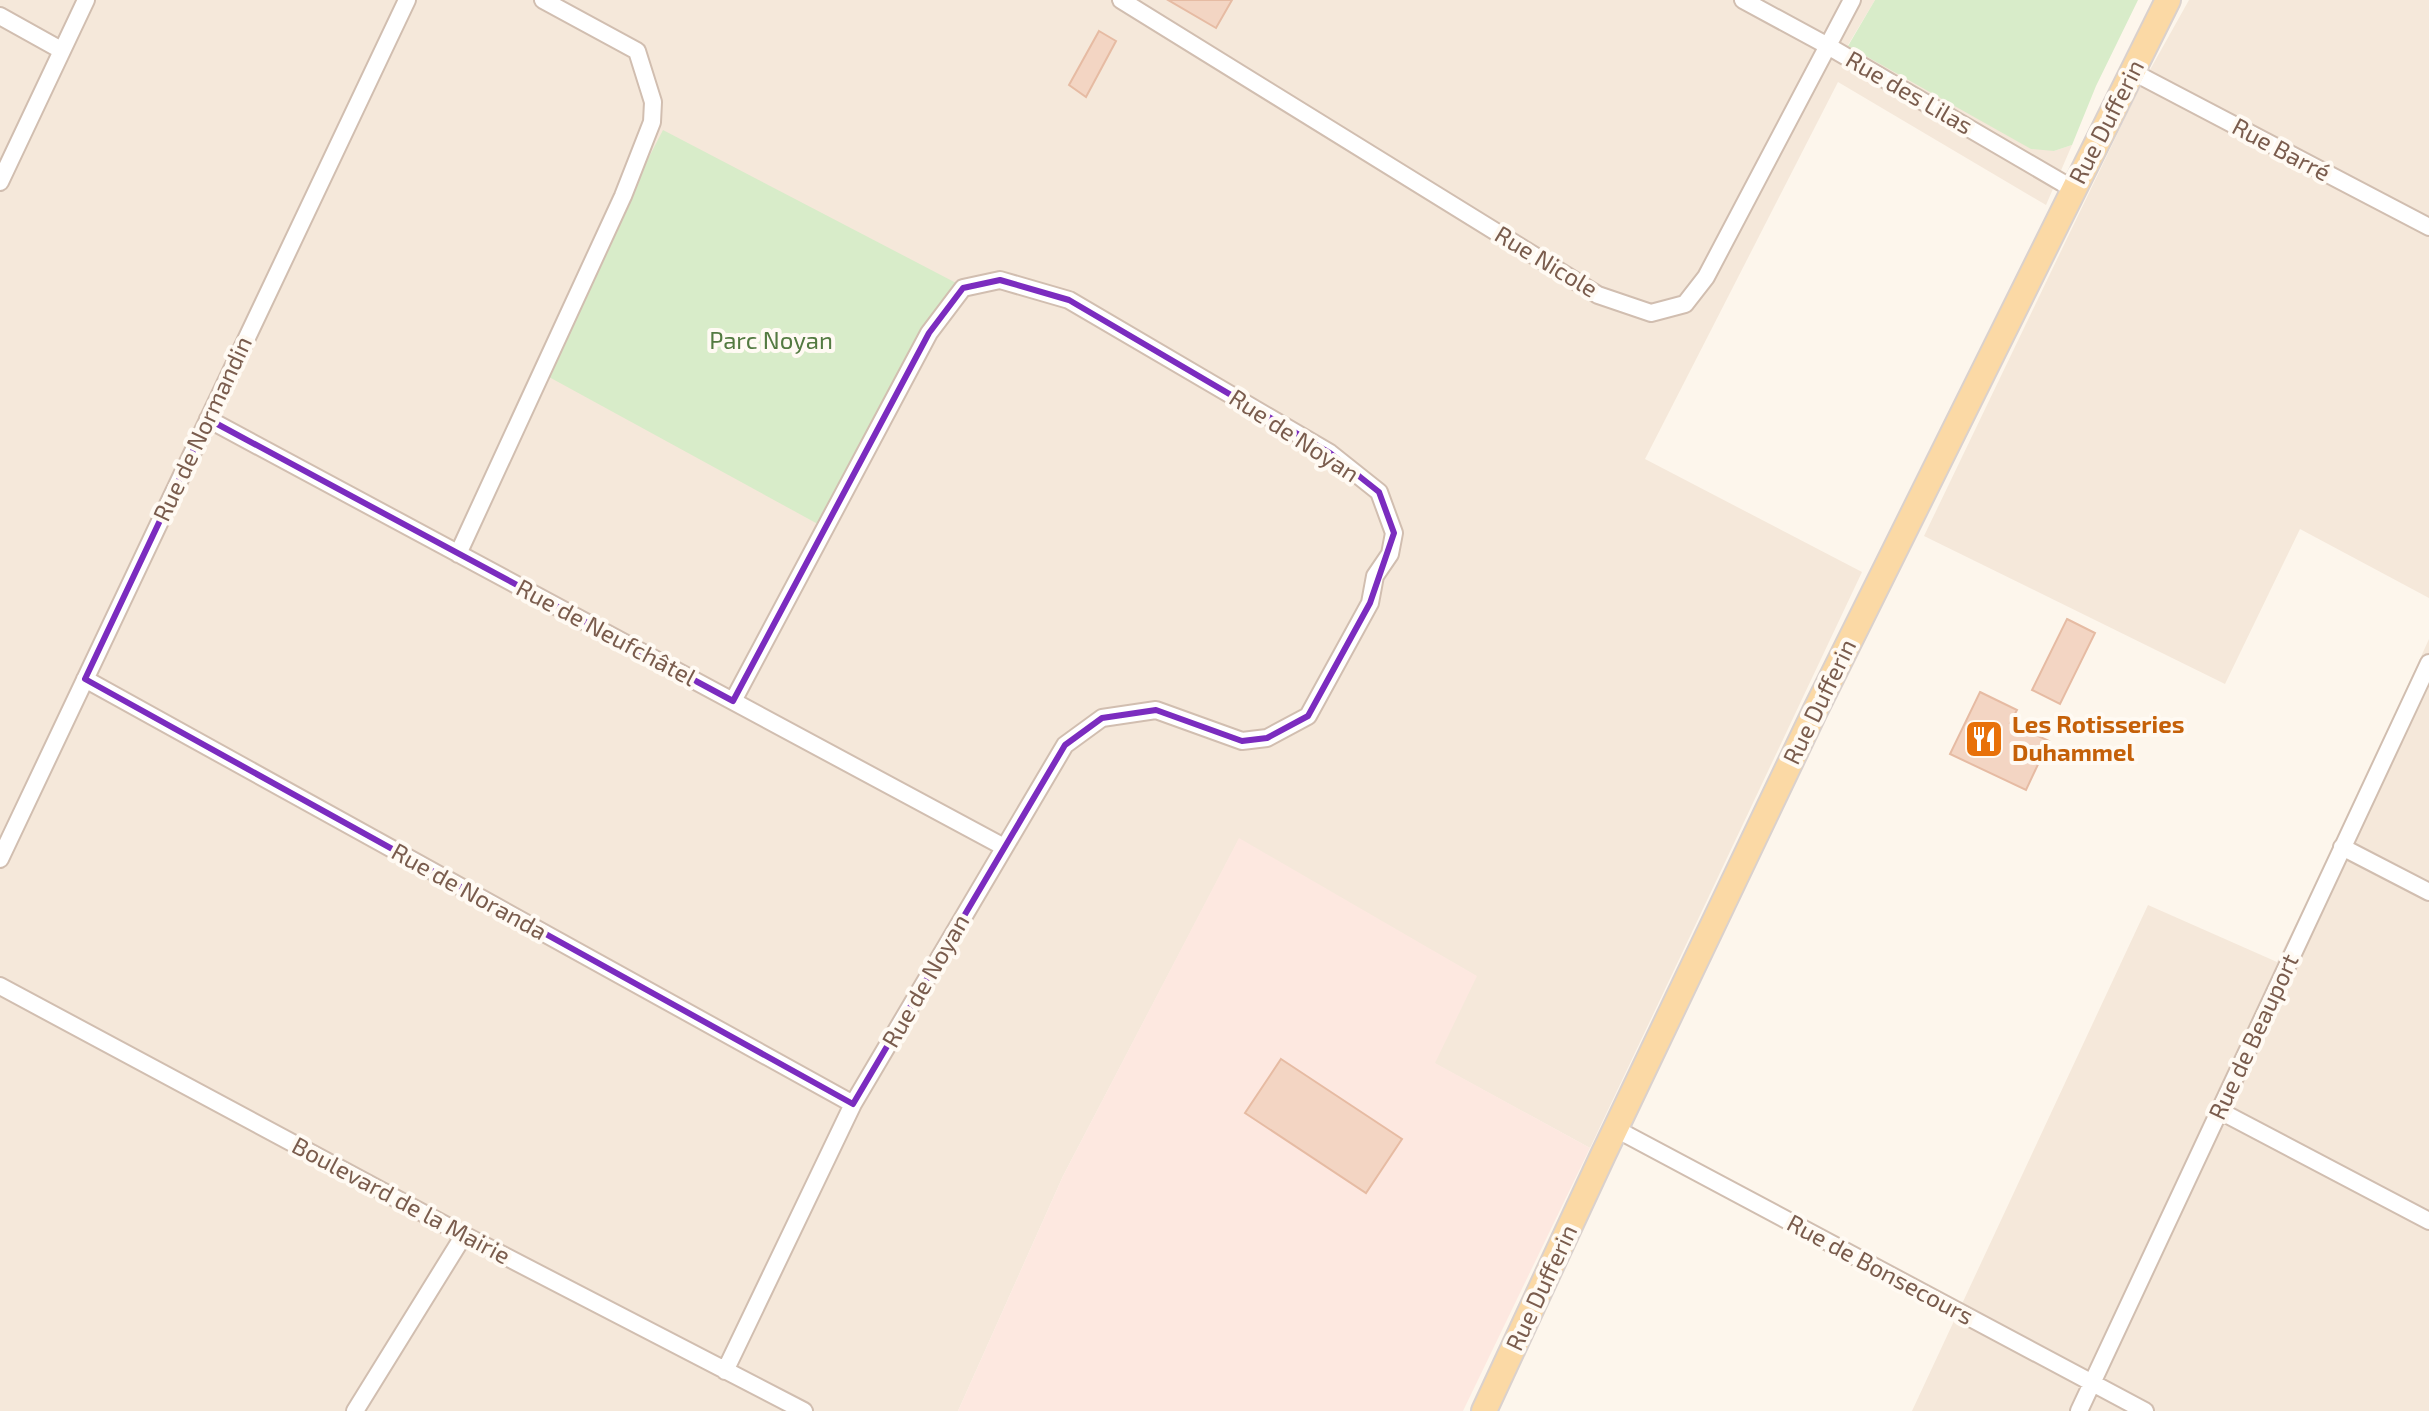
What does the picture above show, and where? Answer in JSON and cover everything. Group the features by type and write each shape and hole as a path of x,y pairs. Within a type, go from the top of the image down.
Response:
{"main road":[{"name":"Rue Dufferin","path":"1484,1411 1808,726 2168,0"}],"street":[{"path":"0,182 86,0"},
{"name":"Rue de Normandin","path":"0,859 407,0"},
{"path":"458,554 623,196 652,122 653,102 637,51 543,0"},
{"name":"Rue Nicole","path":"1121,0 1598,295 1651,313 1685,304 1706,277 1852,0"},
{"name":"Rue des Lilas","path":"1743,0 2073,189"},
{"path":"0,16 61,50"},
{"name":"Rue Barré","path":"2133,72 2429,227"},
{"name":"Rue de Noyan","path":"725,1371 853,1104 1065,745 1102,718 1156,710 1242,741 1267,738 1308,716 1370,603 1375,576 1390,554 1394,533 1379,492 1330,453 1069,300 1000,280 963,288 929,333 733,701"},
{"name":"Rue de Neufchâtel","path":"208,419 1004,847"},
{"name":"Rue de Beauport","path":"2079,1411 2429,663"},
{"name":"Rue de Noranda","path":"85,679 853,1104"},
{"path":"2342,847 2429,892"},
{"name":"Boulevard de la Mairie","path":"0,986 464,1235 804,1411"},
{"path":"2220,1111 2429,1221"},
{"name":"Rue de Bonsecours","path":"1616,1129 2145,1411"},
{"path":"355,1411 464,1235"}],"highlighted area":[{"path":"1000,280 1069,300 1330,453 1379,492 1394,533 1370,603 1308,716 1267,738 1242,741 1156,710 1102,718 1065,745 853,1104 85,679 208,419 733,701 929,333 963,288"}],"shaded area":[{"path":"0,0 1875,0 1848,45 2054,151 2072,145 2046,205 1838,82 1645,459 1862,572 1590,1148 1434,1063 1476,976 1239,839 1063,1176 958,1411 0,1411"},
{"path":"2189,0 2429,0 2429,598 2300,529 2225,684 1924,536 2137,93"},
{"path":"2429,639 2429,1411 1912,1411 2148,905 2277,962 2331,854"},
{"path":"1239,838 1477,976 1435,1063 1590,1148 1463,1411 958,1411 1063,1176"}],"green space":[{"path":"1875,0 2138,0 2096,86 2072,145 2054,151 2031,149 1848,46"},
{"name":"Parc Noyan","path":"663,130 960,285 827,529 538,371"}],"building":[{"path":"1168,0 1232,0 1216,28"},
{"path":"1099,31 1116,41 1086,97 1069,85"},
{"path":"2067,619 2095,633 2060,704 2032,690"},
{"path":"1980,692 2017,710 2010,723 2049,741 2026,790 1950,754"},
{"path":"1281,1059 1402,1139 1366,1193 1245,1113"}],"place":[{"name":"Les Rotisseries Duhammel","path":"1984,739"}]}
